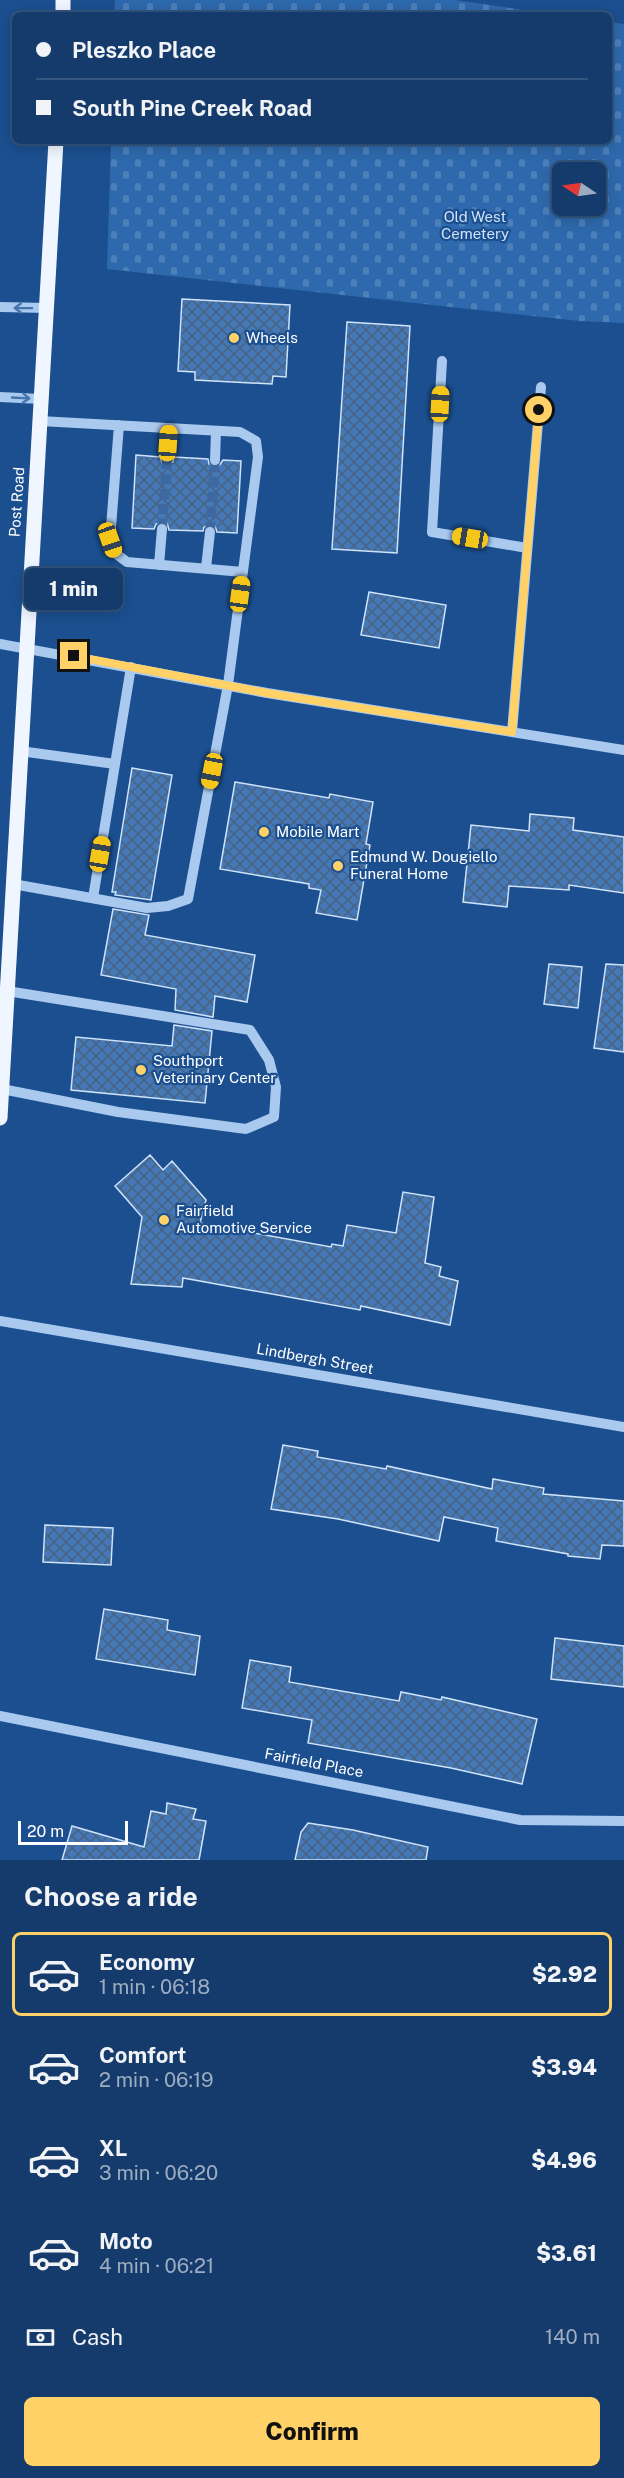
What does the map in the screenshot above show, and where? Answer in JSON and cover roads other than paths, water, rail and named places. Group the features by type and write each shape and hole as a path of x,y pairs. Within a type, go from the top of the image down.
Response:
{"main road":[{"name":"Post Road","path":"0,1118 2,1041 7,991 25,647 56,144"}],"street":[{"path":"0,307 47,308"},
{"path":"442,361 432,532 527,548"},
{"path":"512,732 541,387"},
{"path":"0,397 41,399"},
{"path":"12,885 147,908 168,906 188,899 228,685 257,470 256,441 240,432 40,421"},
{"path":"119,425 110,540 115,553 127,562 243,572"},
{"path":"167,457 169,428"},
{"path":"215,460 216,431"},
{"path":"159,565 162,529"},
{"path":"206,568 210,532"},
{"path":"0,644 228,685 624,750"},
{"path":"93,898 131,667"},
{"path":"20,751 115,764"},
{"path":"2,1089 118,1112 246,1129 274,1117 276,1087 269,1060 250,1030 7,991"},
{"name":"Lindbergh Street","path":"0,1321 624,1427"},
{"name":"Fairfield Place","path":"0,1716 520,1820 624,1821"}],"tunnel":[{"path":"162,529 167,457"},
{"path":"210,532 215,460"}],"place":[{"name":"Wheels","path":"234,338"},
{"name":"Mobile Mart","path":"264,832"},
{"name":"Edmund W. Dougiello Funeral Home","path":"338,866"},
{"name":"Southport Veterinary Center","path":"141,1070"},
{"name":"Fairfield Automotive Service","path":"164,1220"}],"park label":[{"name":"Old West Cemetery","path":"475,226"}]}
